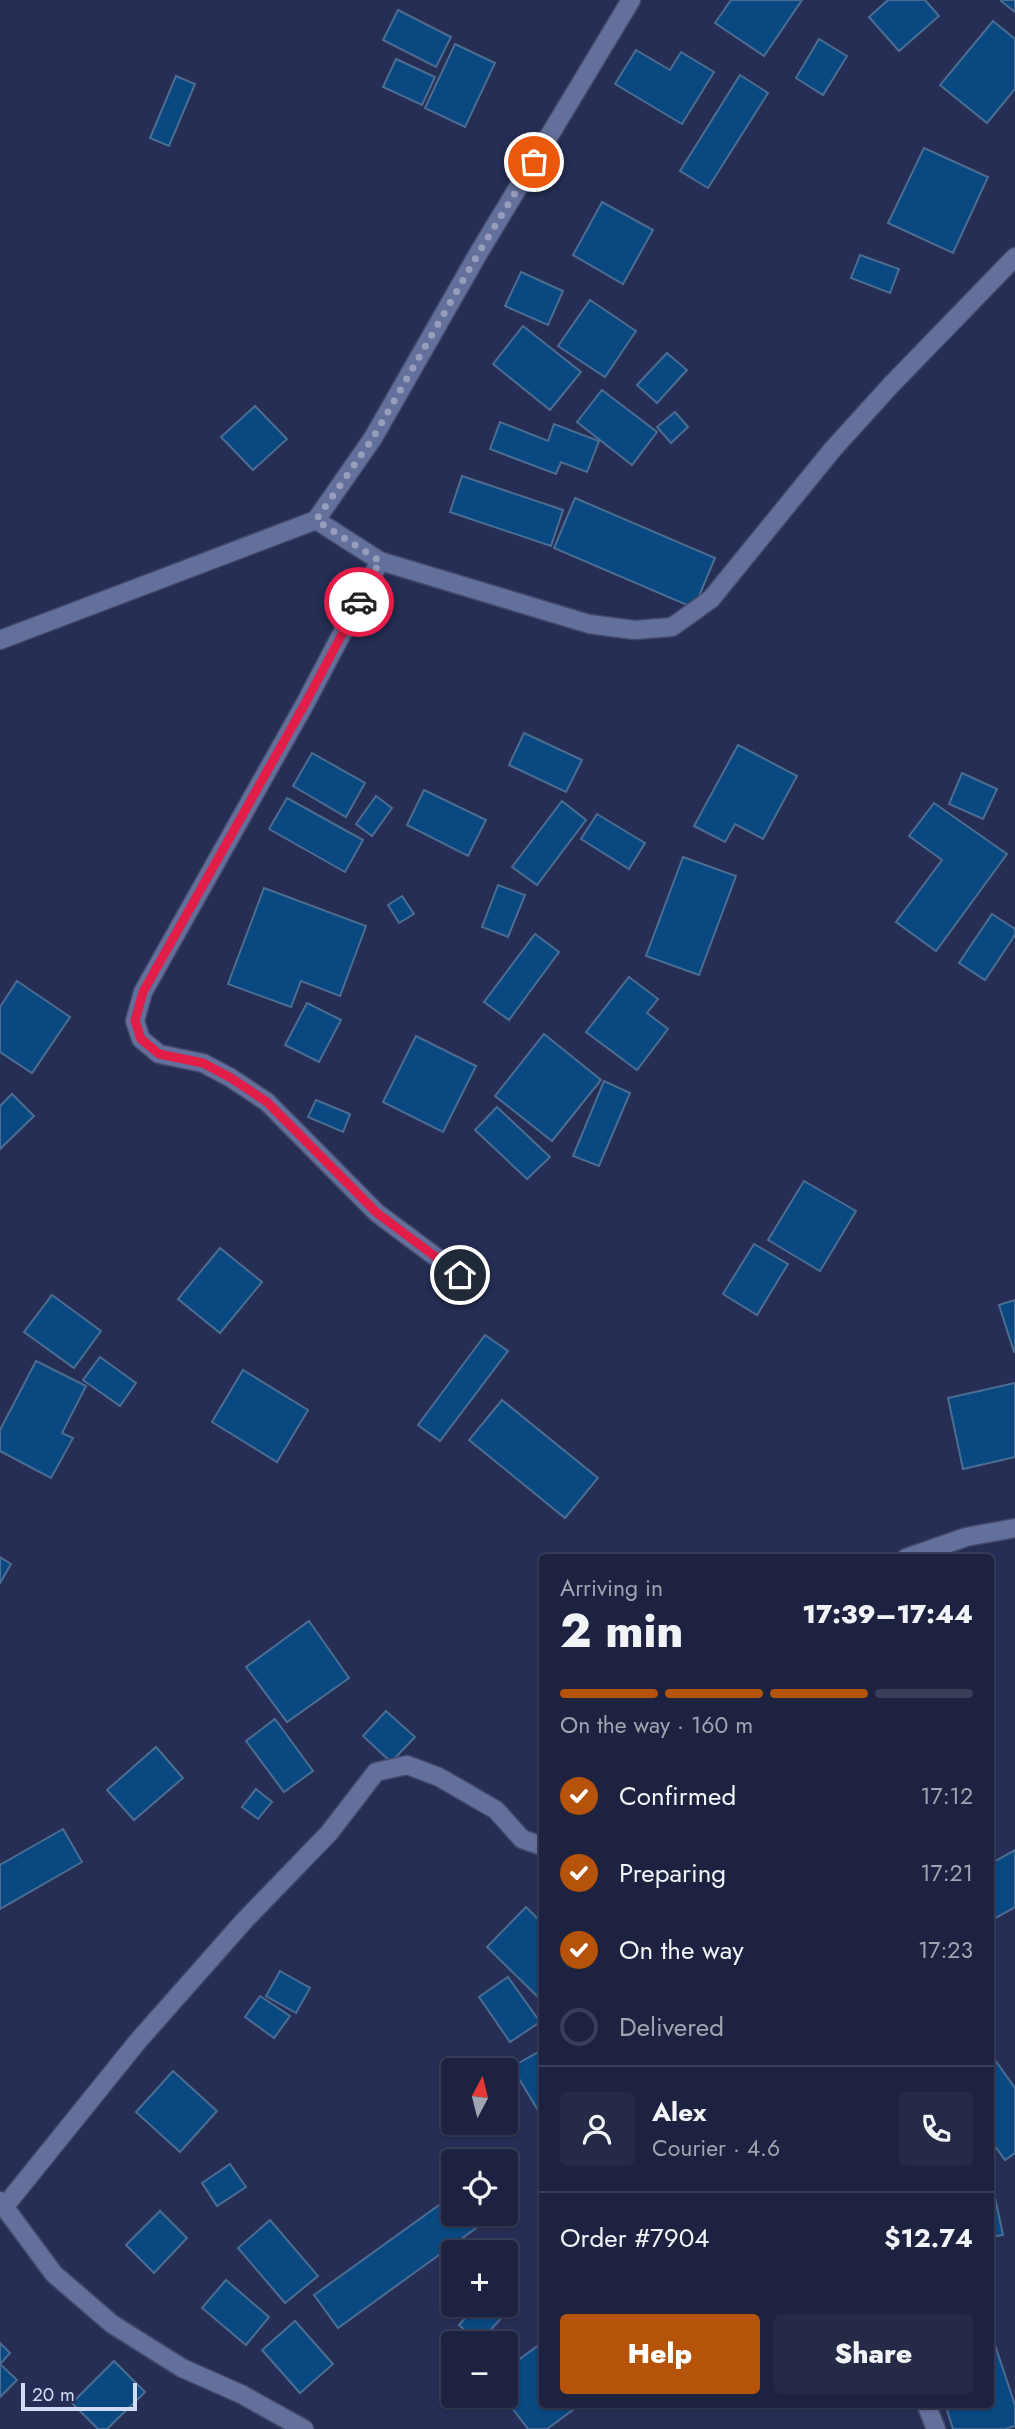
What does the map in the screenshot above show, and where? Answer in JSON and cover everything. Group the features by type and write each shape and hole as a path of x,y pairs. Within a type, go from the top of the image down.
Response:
{"street":[{"path":"0,640 316,520 373,438 478,254 631,0"},
{"path":"316,520 380,561 589,624 634,630 672,627 711,599 841,440 891,384 1015,257"},
{"path":"380,561 306,702 143,992 135,1021 141,1039 159,1054 203,1063 267,1102 377,1213 460,1275"},
{"path":"917,1554 966,1537 1015,1528"},
{"path":"304,2429 241,2395 182,2368 112,2324 54,2274 3,2203 138,2041 244,1922 329,1833 376,1772 407,1765 439,1777 496,1811 522,1839 539,1845"},
{"path":"928,2408 936,2429"}],"building":[{"path":"731,0 802,0 764,56 715,23"},
{"path":"888,0 925,0 939,16 899,51 869,17"},
{"path":"1015,0 1015,12 1001,1"},
{"path":"398,10 451,37 436,67 383,40"},
{"path":"993,21 1015,39 1015,89 987,123 940,85"},
{"path":"819,39 847,56 823,95 796,78"},
{"path":"455,44 495,63 465,127 425,108"},
{"path":"636,50 670,70 681,52 714,72 682,124 615,84"},
{"path":"396,59 435,77 422,105 383,87"},
{"path":"740,75 768,93 708,188 680,171"},
{"path":"176,76 195,84 169,146 150,138"},
{"path":"924,148 988,177 953,253 888,223"},
{"path":"602,202 653,230 623,284 573,255"},
{"path":"860,255 899,269 890,293 851,278"},
{"path":"521,272 563,291 548,325 505,306"},
{"path":"590,300 636,331 605,377 558,346"},
{"path":"523,326 581,372 550,410 493,364"},
{"path":"667,353 687,370 657,403 637,385"},
{"path":"602,390 657,432 632,465 577,422"},
{"path":"255,406 287,439 253,470 221,437"},
{"path":"675,412 688,427 671,443 657,427"},
{"path":"500,422 548,441 554,424 599,441 587,472 561,462 556,474 490,449"},
{"path":"462,476 563,510 551,546 450,512"},
{"path":"575,498 715,558 694,608 554,548"},
{"path":"524,733 582,760 566,792 509,765"},
{"path":"738,745 797,776 763,839 735,824 725,842 694,826"},
{"path":"312,753 365,783 346,817 293,786"},
{"path":"962,773 997,789 983,819 949,804"},
{"path":"424,790 486,820 468,856 407,825"},
{"path":"376,796 392,808 372,836 356,824"},
{"path":"287,798 363,840 345,872 269,829"},
{"path":"562,801 586,820 537,885 512,867"},
{"path":"934,803 1007,854 936,951 896,922 942,860 909,836"},
{"path":"597,814 645,843 629,869 581,839"},
{"path":"683,857 736,876 699,975 646,956"},
{"path":"498,885 525,895 508,937 482,927"},
{"path":"264,888 366,926 340,996 301,981 291,1007 228,984"},
{"path":"402,896 414,914 399,923 388,905"},
{"path":"992,914 1015,929 1015,935 985,980 959,963"},
{"path":"535,934 559,952 509,1020 484,1002"},
{"path":"629,977 658,999 647,1013 668,1029 637,1070 586,1032"},
{"path":"17,981 70,1017 32,1073 0,1052 0,1007"},
{"path":"307,1003 341,1020 319,1062 285,1045"},
{"path":"544,1034 601,1080 552,1141 495,1096"},
{"path":"416,1036 476,1066 443,1132 383,1102"},
{"path":"604,1081 630,1093 599,1166 573,1156"},
{"path":"12,1094 34,1116 0,1149 0,1106"},
{"path":"316,1100 350,1114 343,1132 308,1117"},
{"path":"497,1107 550,1157 527,1179 475,1130"},
{"path":"804,1181 856,1211 820,1271 768,1240"},
{"path":"754,1244 788,1264 757,1315 723,1294"},
{"path":"220,1248 262,1282 220,1333 178,1299"},
{"path":"52,1295 101,1331 74,1368 24,1332"},
{"path":"1015,1300 1015,1351 1014,1352 999,1305"},
{"path":"485,1335 508,1351 440,1441 418,1425"},
{"path":"100,1357 136,1383 120,1406 83,1380"},
{"path":"36,1361 86,1386 62,1433 73,1438 51,1478 0,1451 0,1430"},
{"path":"243,1370 308,1410 277,1462 212,1422"},
{"path":"1015,1383 1015,1457 963,1469 948,1398"},
{"path":"502,1400 598,1478 565,1518 469,1440"},
{"path":"0,1557 11,1564 0,1583"},
{"path":"309,1621 349,1678 287,1722 246,1667"},
{"path":"386,1711 415,1737 391,1762 363,1736"},
{"path":"275,1719 313,1771 284,1792 246,1741"},
{"path":"156,1747 183,1778 134,1820 107,1790"},
{"path":"256,1789 272,1802 258,1819 242,1807"},
{"path":"63,1829 82,1862 0,1909 0,1865"},
{"path":"1015,1850 1015,1907 994,1919 994,1862"},
{"path":"526,1907 539,1920 539,1998 487,1947"},
{"path":"280,1971 310,1988 296,2013 266,1996"},
{"path":"508,1977 539,2023 510,2042 479,1997"},
{"path":"260,1996 290,2016 274,2038 245,2017"},
{"path":"539,2052 539,2112 518,2077 518,2064"},
{"path":"994,2059 1015,2088 1015,2153 1005,2160 994,2145"},
{"path":"173,2071 217,2111 180,2152 136,2112"},
{"path":"230,2164 246,2187 217,2206 202,2183"},
{"path":"994,2193 1003,2235 994,2236"},
{"path":"441,2204 441,2226 479,2226 460,2240 441,2240 441,2253 338,2328 314,2295"},
{"path":"160,2211 187,2238 154,2273 126,2245"},
{"path":"270,2220 318,2276 285,2303 238,2248"},
{"path":"226,2280 269,2317 246,2345 202,2308"},
{"path":"466,2317 502,2317 490,2331 466,2331 459,2325"},
{"path":"295,2321 333,2364 300,2393 262,2350"},
{"path":"994,2342 1015,2405 1015,2426 1005,2429 953,2429 946,2408 994,2408"},
{"path":"0,2343 10,2353 0,2364"},
{"path":"539,2345 539,2408 576,2408 547,2429 528,2429 512,2408 518,2408 518,2360"},
{"path":"114,2361 145,2392 107,2429 98,2429 72,2403"},
{"path":"0,2364 17,2380 0,2397"}],"way so far":[{"path":"359,602 380,561 316,520 373,438 534,162"}],"route":[{"path":"359,602 143,992 135,1021 141,1039 159,1054 203,1063 267,1102 377,1213 460,1275"}]}
